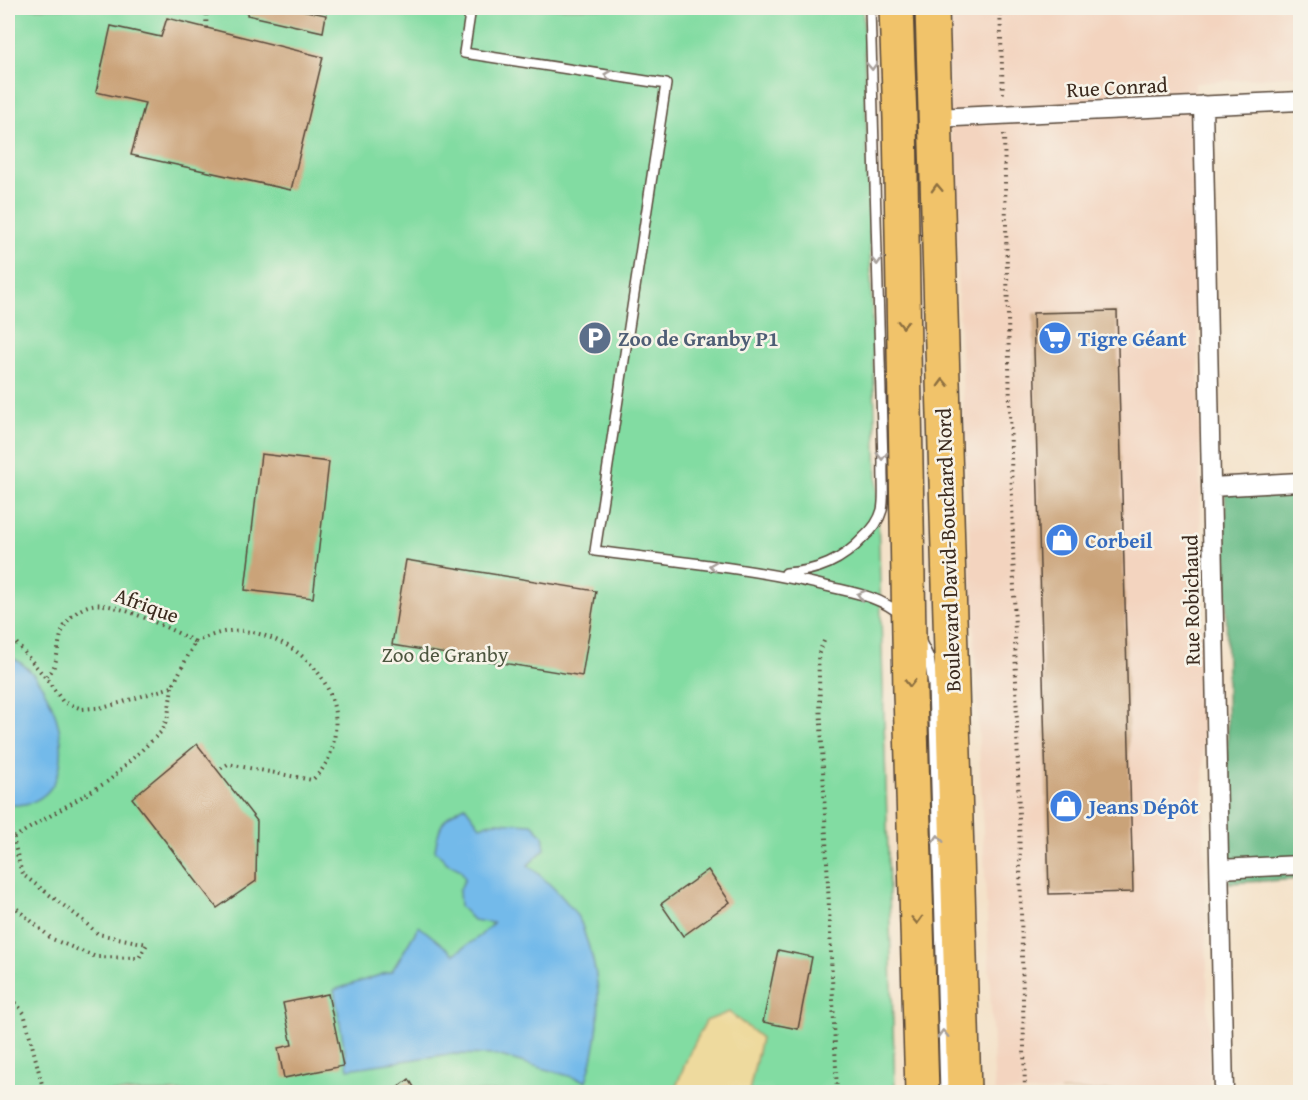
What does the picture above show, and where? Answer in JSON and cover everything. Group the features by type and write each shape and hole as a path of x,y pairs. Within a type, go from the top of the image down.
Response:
{"highway":[{"name":"Boulevard David-Bouchard Nord","path":"896,8 910,705 922,1092"},
{"name":"Boulevard David-Bouchard Nord","path":"932,8 964,1092"}],"street":[{"name":"Rue Conrad","path":"935,118 1300,101"},
{"name":"Rue Robichaud","path":"1203,105 1224,1092"},
{"path":"1211,487 1300,482"},
{"path":"1220,869 1300,866"}],"lane":[{"path":"471,8 464,53 666,84 595,550 771,574 875,599 889,606 910,624 929,658 933,685 945,1092"},
{"path":"771,574 815,570 840,559 851,551 874,526 882,510 883,463 870,8"}],"path":[{"path":"206,28 207,8"},
{"path":"1000,8 1025,1092"},
{"name":"Afrique","path":"10,837 110,780 162,731 168,716 172,687 195,642 162,624 104,604 91,605 76,612 65,625 58,643 55,669 46,678"},
{"path":"195,642 219,632 242,631 271,637 293,648 318,671 332,694 337,718 334,747 324,770 312,780 228,764 218,770"},
{"path":"8,635 46,678 63,702 82,709 106,707 172,687"},
{"path":"824,641 818,655 837,1092"},
{"path":"8,901 52,939 96,957 139,958 147,944 98,934 22,874 10,837"},
{"path":"8,993 24,1013 44,1092"}],"shaded area":[{"path":"945,8 1300,8 1300,75 1195,83 1205,885 1210,1092 995,1092"}],"green space":[{"name":"Zoo de Granby","path":"8,8 863,8 895,1092 8,1092"},
{"path":"1300,481 1300,879 1229,883 1225,484"}],"sand":[{"path":"729,1012 761,1038 749,1092 674,1092 688,1056 706,1021"}],"water":[{"path":"8,656 28,669 44,689 55,714 61,741 60,766 51,787 34,801 8,805"},
{"path":"465,806 480,826 495,822 532,824 543,835 545,849 528,865 549,883 579,919 596,976 597,1029 586,1081 497,1055 450,1054 348,1069 334,990 392,971 419,926 454,954 480,936 493,923 473,920 460,906 459,891 465,879 461,870 447,863 435,850 440,828 446,818"}],"building":[{"path":"248,8 292,8 326,15 323,32 247,15"},
{"path":"167,18 323,57 291,190 131,155 145,103 96,92 111,26 161,37"},
{"path":"1117,311 1133,892 1049,894 1033,313"},
{"path":"261,454 329,462 313,598 245,590"},
{"path":"406,560 596,591 582,676 392,645"},
{"path":"197,744 257,821 256,881 217,908 132,798"},
{"path":"708,870 730,902 683,936 661,904"},
{"path":"778,950 812,957 798,1029 763,1022"},
{"path":"328,994 343,1066 284,1078 278,1048 292,1045 283,1003"},
{"path":"409,1079 417,1092 392,1092"},
{"path":"1060,1090 1140,1090 1140,1092 1060,1092"}],"place":[{"name":"Zoo de Granby P1","path":"595,338"},
{"name":"Tigre Géant","path":"1055,338"},
{"name":"Corbeil","path":"1062,540"},
{"name":"Jeans Dépôt","path":"1066,806"}]}
